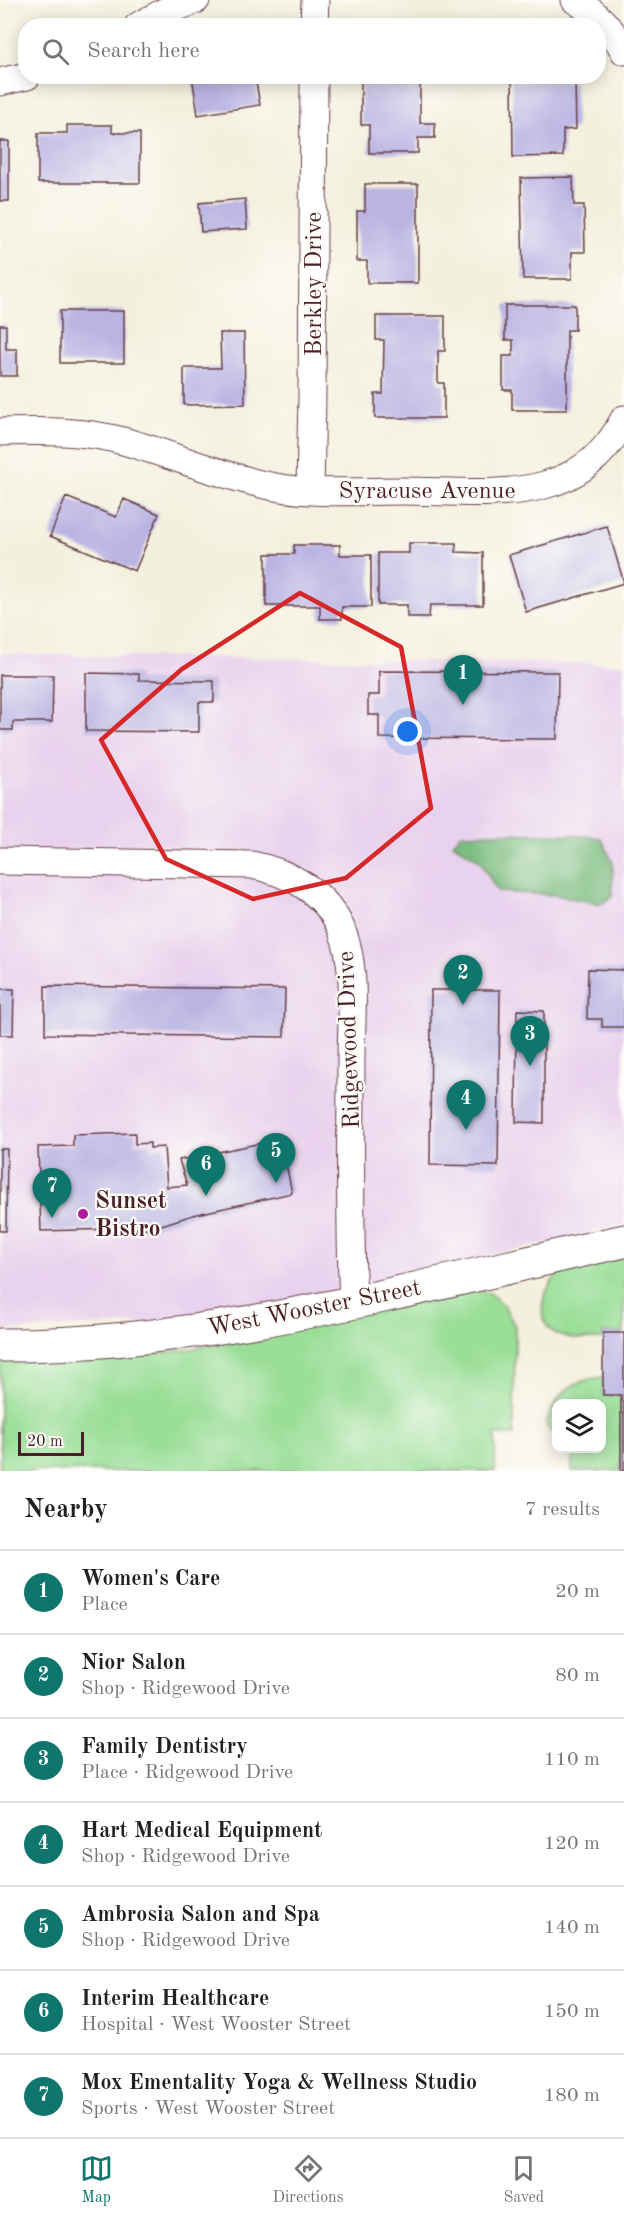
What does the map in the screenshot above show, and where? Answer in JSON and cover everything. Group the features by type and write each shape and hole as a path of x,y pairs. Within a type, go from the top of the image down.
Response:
{"main road":[{"name":"West Wooster Street","path":"0,1345 106,1341 181,1333 288,1316 624,1241"}],"street":[{"path":"156,18 196,0"},
{"path":"314,18 315,0"},
{"path":"575,0 599,18"},
{"path":"606,26 624,51"},
{"path":"0,82 18,78"},
{"name":"Berkley Drive","path":"310,491 314,84"},
{"name":"Syracuse Avenue","path":"0,432 42,431 92,435 125,441 238,479 272,487 310,491 500,492 535,489 552,484 584,467 610,442 624,419"},
{"name":"Ridgewood Drive","path":"0,861 252,865 268,868 297,880 332,912 346,941 351,990 349,1221 353,1301"}],"highlighted area":[{"path":"300,593 401,647 431,808 346,878 253,899 166,859 101,740 182,669"}],"shaded area":[{"path":"0,654 624,664 624,1225 207,1319 0,1331"}],"green space":[{"path":"498,833 601,838 613,863 612,897 601,904 555,895 498,892 480,861 453,843 461,834"},
{"path":"624,1255 624,1333 603,1333 603,1339 580,1339 562,1336 549,1328 542,1311 543,1301 558,1274 565,1268 576,1264"},
{"path":"470,1289 490,1293 503,1305 515,1326 514,1435 495,1435 495,1471 0,1471 0,1358 115,1356 183,1350 291,1330"},
{"path":"603,1377 603,1395 621,1395 621,1471 572,1471 572,1453 606,1453 606,1399 558,1399 573,1385"},
{"path":"552,1408 552,1432 546,1424"}],"building":[{"path":"193,84 256,84 260,105 198,115"},
{"path":"361,84 420,84 420,123 435,123 435,138 418,138 418,153 369,153 369,125 361,125"},
{"path":"512,84 575,84 576,129 563,130 563,156 513,157"},
{"path":"67,125 112,125 112,133 140,133 140,183 38,183 38,133 67,133"},
{"path":"0,141 9,141 9,201 0,201"},
{"path":"573,177 574,205 584,205 585,252 572,252 572,279 523,279 521,178"},
{"path":"365,184 418,184 418,283 367,283 367,261 357,261 357,211 365,211"},
{"path":"245,199 247,229 201,232 199,203"},
{"path":"505,305 575,305 575,330 567,330 567,410 512,410 512,390 503,390 503,356 513,356 513,340 505,340"},
{"path":"60,311 124,311 124,363 60,363"},
{"path":"376,316 445,316 445,351 438,351 438,383 444,383 444,418 375,418 375,394 383,394 384,340 376,340"},
{"path":"0,325 6,325 6,349 17,349 17,376 0,376"},
{"path":"220,333 244,333 245,404 184,405 184,368 221,368"},
{"path":"66,497 116,517 124,499 159,514 135,571 50,536"},
{"path":"607,526 624,583 526,612 509,555"},
{"path":"409,543 456,543 456,552 483,553 483,605 430,605 429,617 407,617 407,605 378,605 378,553 409,553"},
{"path":"294,545 340,545 340,555 371,555 371,607 342,607 342,619 320,619 320,606 266,606 266,554 294,554"},
{"path":"379,671 558,672 557,739 379,738 379,715 368,715 368,695 379,695"},
{"path":"86,673 139,674 139,680 214,681 214,702 199,702 199,732 86,731"},
{"path":"0,675 53,675 52,722 13,722 13,730 0,730"},
{"path":"588,969 624,970 624,1027 602,1027 602,1019 587,1019"},
{"path":"45,986 285,989 284,1037 45,1034"},
{"path":"0,989 14,989 13,1035 0,1035"},
{"path":"431,990 500,990 498,1166 430,1165"},
{"path":"517,1010 544,1011 544,1123 516,1122"},
{"path":"135,1133 135,1144 150,1143 150,1148 164,1147 167,1187 187,1185 179,1160 281,1139 292,1193 193,1215 152,1228 41,1231 38,1147 73,1146 73,1135"},
{"path":"0,1149 7,1149 6,1231 0,1231"},
{"path":"603,1333 624,1333 624,1471 621,1471 621,1395 603,1395"}],"place":[{"name":"Women's Care","path":"463,705"},
{"name":"Nior Salon","path":"463,1005"},
{"name":"Family Dentistry","path":"530,1066"},
{"name":"Hart Medical Equipment","path":"466,1130"},
{"name":"Ambrosia Salon and Spa","path":"276,1183"},
{"name":"Interim Healthcare","path":"206,1196"},
{"name":"Sunset Bistro","path":"83,1214"},
{"name":"Mox Ementality Yoga & Wellness Studio","path":"52,1218"}]}
